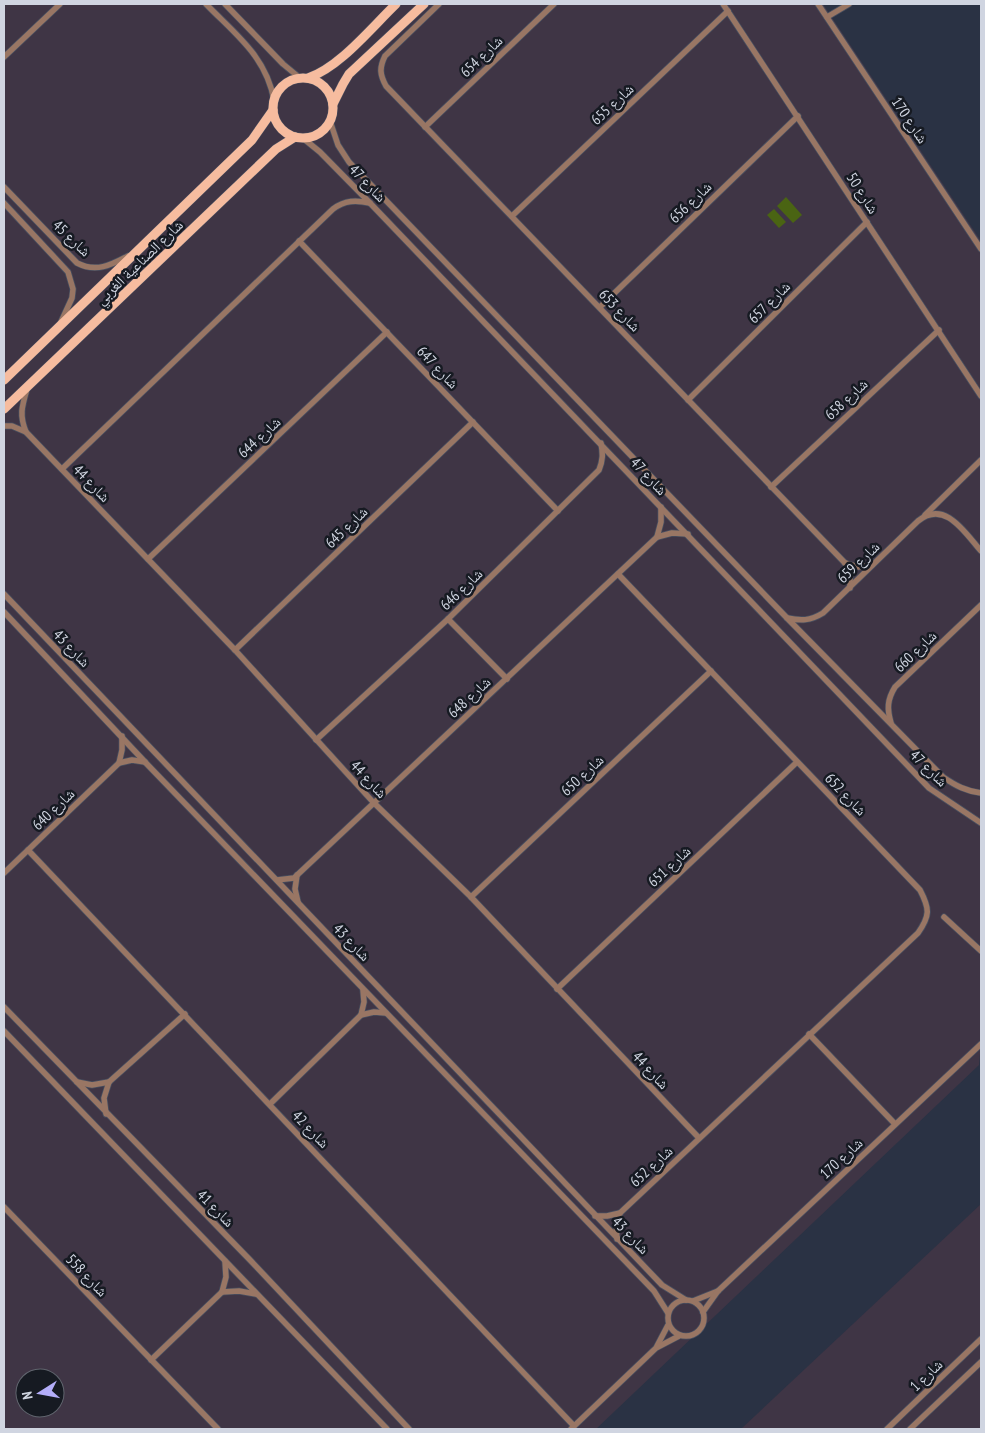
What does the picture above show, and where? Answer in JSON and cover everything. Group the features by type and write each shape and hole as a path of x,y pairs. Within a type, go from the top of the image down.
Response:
{"main road":[{"path":"396,4 330,67 304,78 292,80 278,92 274,100 273,110 275,119 287,134 299,138 317,135 325,129 330,121 333,104 350,74 424,4"},
{"path":"304,78 317,81 325,87 333,104"},
{"name":"شارع الصناعية الغربي","path":"4,380 252,140 273,110"},
{"name":"شارع الصناعية الغربي","path":"4,409 276,149 299,138"}],"street":[{"path":"4,57 60,4"},
{"path":"206,4 259,60 271,86 274,100"},
{"path":"225,4 283,64 304,78"},
{"path":"383,16 386,4"},
{"name":"شارع 653","path":"439,4 385,56 380,72 386,86 845,563"},
{"name":"شارع 654","path":"425,127 554,4"},
{"name":"شارع 50","path":"723,4 981,396"},
{"name":"شارع 170","path":"818,4 981,249"},
{"path":"827,17 849,4"},
{"name":"شارع 655","path":"512,216 728,11"},
{"name":"شارع 656","path":"600,307 798,116"},
{"name":"شارع 47","path":"330,121 338,145 349,162 787,618 943,777 955,786 969,791 981,792"},
{"name":"شارع 47","path":"299,138 320,152 370,203 929,788 981,823"},
{"name":"شارع 45","path":"4,187 71,258 86,268 104,267 137,252"},
{"path":"62,469 299,241 340,204 352,200 370,203"},
{"name":"شارع 45","path":"4,203 68,272 73,289 72,298 58,328"},
{"name":"شارع 657","path":"688,400 867,222"},
{"name":"شارع 647","path":"299,241 558,511"},
{"name":"شارع 658","path":"771,487 939,330"},
{"name":"شارع 644","path":"148,559 387,332"},
{"path":"26,432 21,418 21,410 29,384"},
{"name":"شارع 645","path":"235,650 473,422"},
{"path":"4,426 12,426 26,432"},
{"name":"شارع 44","path":"26,432 235,650 373,802 471,897 699,1138"},
{"name":"شارع 646","path":"316,740 448,619 599,470 603,455 601,443"},
{"path":"924,517 981,460"},
{"path":"939,500 940,508 944,514 955,522 981,550"},
{"path":"661,507 661,522 657,537 672,534 688,534"},
{"path":"924,517 934,513 944,514"},
{"name":"شارع 659","path":"787,618 798,620 815,618 823,613 924,517"},
{"name":"شارع 648","path":"297,875 657,537"},
{"path":"845,563 858,567 872,565"},
{"path":"845,563 850,575 850,588"},
{"name":"شارع 652","path":"618,574 920,890 926,902 928,915 918,933 620,1213"},
{"name":"شارع 43","path":"4,594 617,1239 662,1285 686,1300"},
{"name":"شارع 660","path":"891,725 888,706 890,694 981,605"},
{"name":"شارع 43","path":"4,612 145,762 654,1291 668,1313"},
{"path":"448,619 507,679"},
{"name":"شارع 650","path":"471,897 711,671"},
{"path":"122,736 122,750 119,763 132,760 145,762"},
{"name":"شارع 651","path":"557,989 798,762"},
{"name":"شارع 640","path":"4,873 119,763"},
{"name":"شارع 42","path":"28,850 270,1104 573,1428"},
{"path":"276,880 288,880 297,875"},
{"path":"297,875 295,889 298,903"},
{"path":"944,916 981,951"},
{"path":"361,1015 364,1002 363,989"},
{"name":"شارع 41","path":"4,1007 251,1261 409,1429"},
{"path":"270,1104 361,1015 374,1012 386,1013"},
{"path":"106,1114 104,1098 109,1082 185,1014"},
{"name":"شارع 41","path":"4,1031 387,1429"},
{"path":"809,1034 895,1124"},
{"name":"شارع 170","path":"703,1312 718,1291 981,1044"},
{"path":"75,1082 92,1085 109,1082"},
{"name":"شارع 558","path":"4,1207 218,1429"},
{"path":"595,1216 608,1216 620,1213"},
{"path":"617,1239 616,1226 620,1213"},
{"path":"151,1360 222,1292 226,1277 225,1261"},
{"path":"222,1292 239,1291 257,1294"},
{"name":"شارع 170","path":"693,1301 718,1291"},
{"path":"656,1348 668,1324 668,1313 675,1304 686,1300 693,1301 703,1312 703,1326 693,1336 679,1336 668,1324"},
{"path":"573,1428 656,1348 679,1336"},
{"name":"شارع 1","path":"887,1429 981,1339"},
{"name":"شارع 1","path":"910,1429 981,1362"}],"shaded area":[{"path":"4,4 823,4 981,241 981,1043 979,1065 596,1429 4,1429"},
{"path":"981,1204 981,1429 741,1429"}],"green space":[{"path":"786,197 802,215 793,223 777,206"},
{"path":"774,209 786,222 779,228 767,215"}]}
